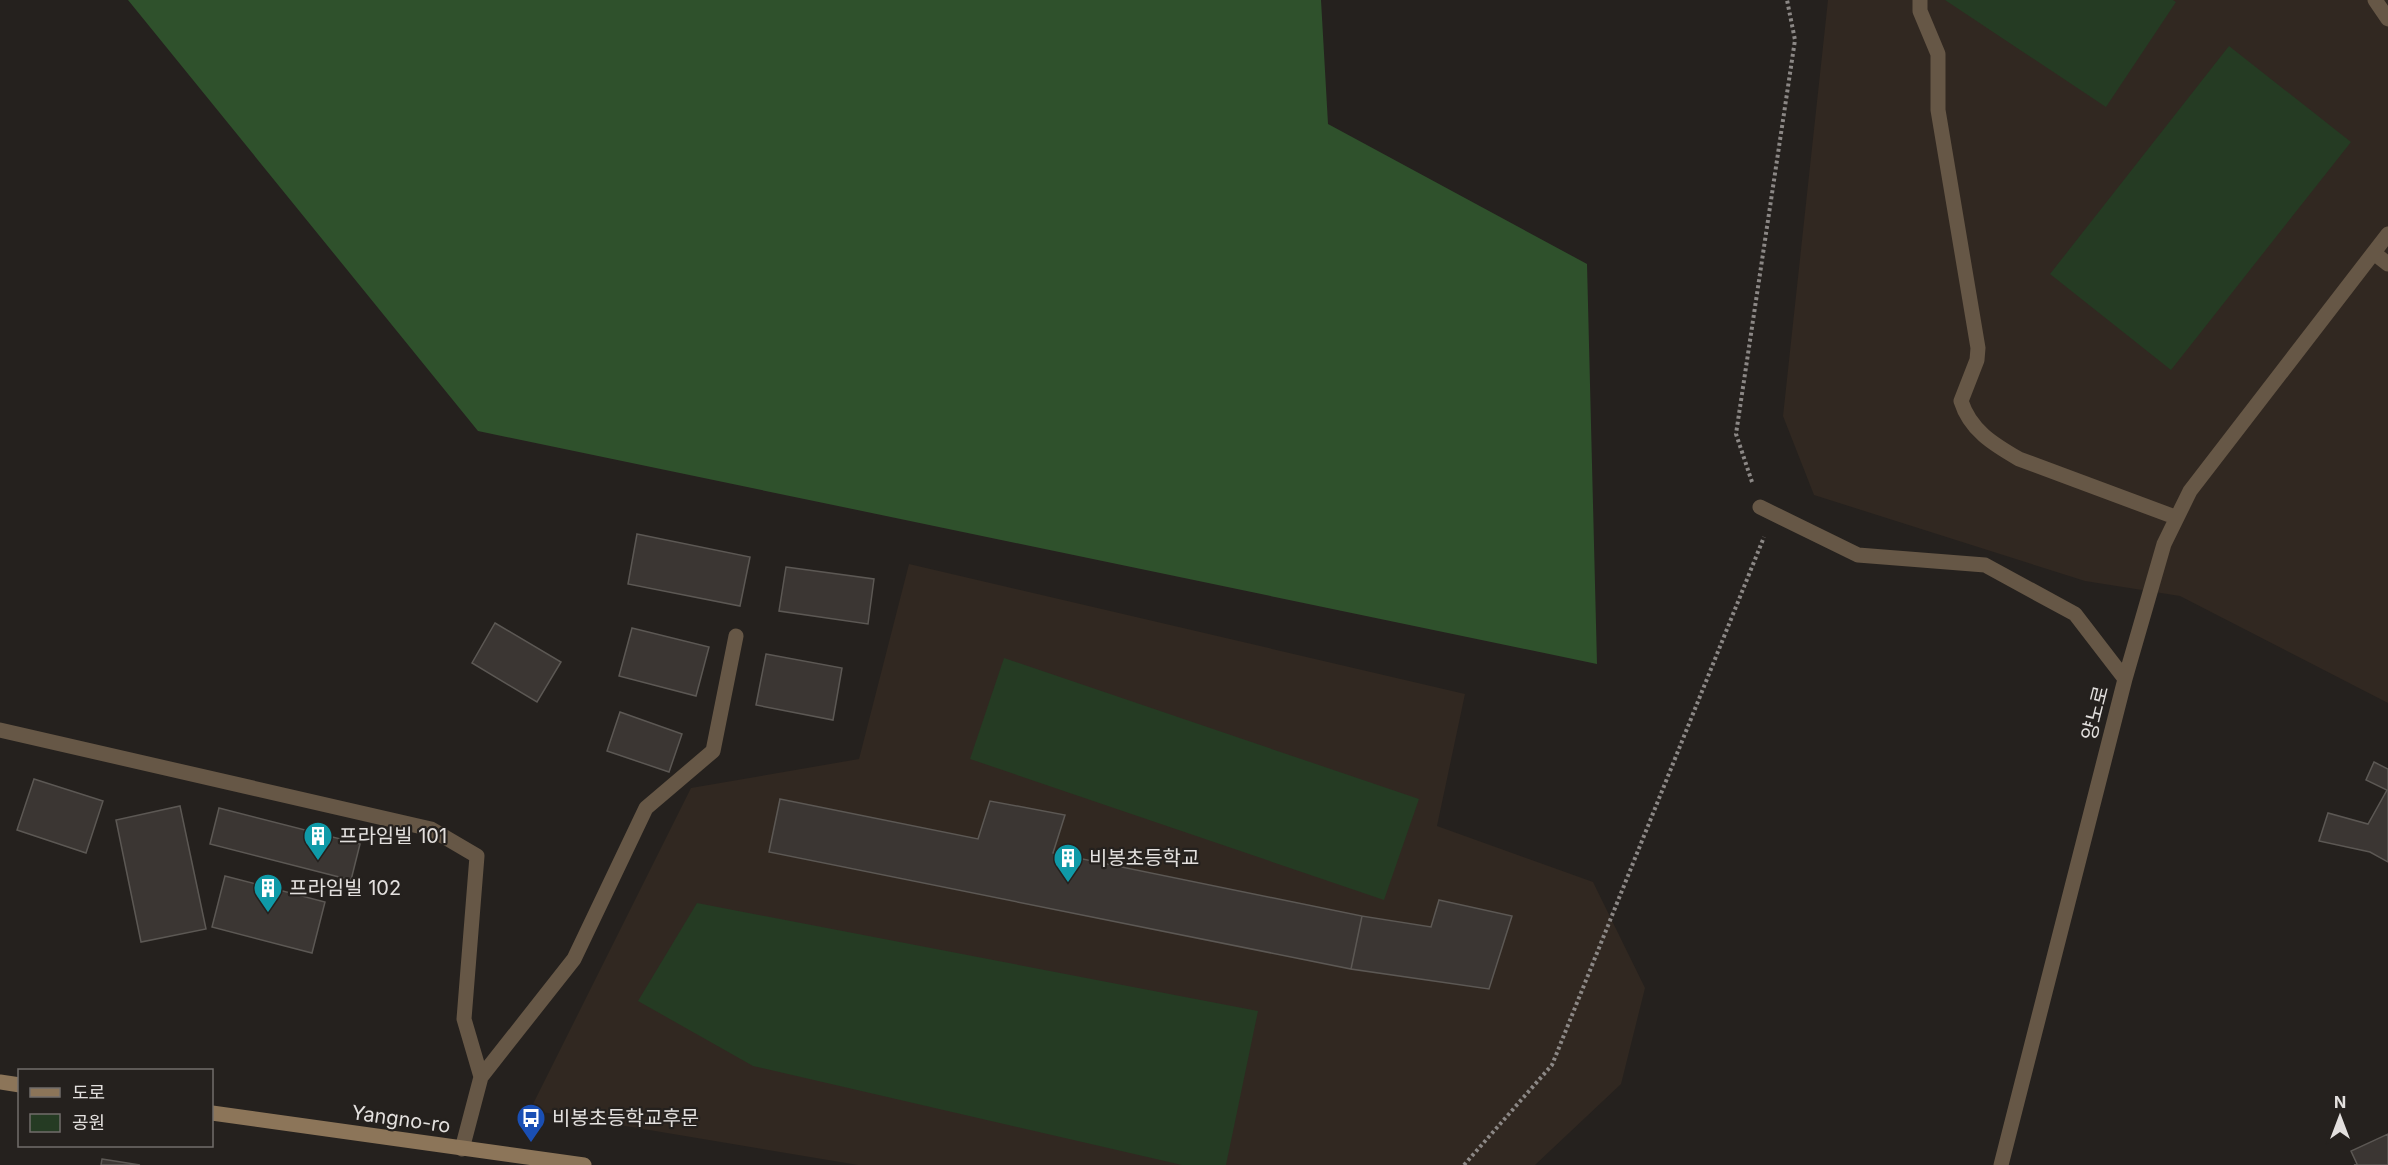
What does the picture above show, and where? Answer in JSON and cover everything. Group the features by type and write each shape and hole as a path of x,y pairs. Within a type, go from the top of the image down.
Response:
{"street":[{"path":"1920,0 1920,11 1938,54 1938,110 1978,348 1977,360 1961,401 1968,421 2019,459 2175,517"},
{"path":"2375,0 2388,19"},
{"path":"2125,679 2164,544 2175,517 2190,491 2388,234"},
{"path":"2374,253 2388,264"},
{"name":"양노로","path":"1760,507 1858,555 1985,565 2075,614 2125,679 2001,1165"},
{"path":"462,1149 482,1077 574,959 645,808 713,751 736,636"},
{"path":"0,730 431,829 477,856 464,1019 482,1077"},
{"path":"0,1083 18,1085"},
{"name":"Yangno-ro","path":"213,1113 584,1165"}],"path":[{"path":"1464,1165 1552,1065 1768,528 1736,434 1794,40 1787,0"}],"shaded area":[{"path":"1828,0 2388,0 2388,703 2180,596 2085,581 1814,495 1783,416"},
{"path":"909,564 1465,694 1437,826 1593,882 1645,988 1621,1084 1535,1165 858,1165 530,1110 691,788 859,759"}],"green space":[{"path":"128,0 1321,0 1328,124 1587,264 1597,664 478,431"},
{"path":"1945,0 2173,0 2176,2 2106,107"},
{"path":"2229,46 2351,142 2171,370 2050,274"},
{"path":"1004,658 1419,799 1384,900 970,759"},
{"path":"697,903 1258,1011 1226,1165 1182,1165 753,1066 638,1001"}],"building":[{"path":"637,534 750,557 740,606 628,584"},
{"path":"786,567 874,579 868,624 779,611"},
{"path":"495,623 561,662 537,702 472,663"},
{"path":"632,628 709,647 696,696 619,676"},
{"path":"766,654 842,668 833,720 756,705"},
{"path":"620,712 682,734 669,772 607,751"},
{"path":"2374,762 2388,769 2388,862 2370,852 2319,841 2328,813 2368,824 2387,790 2366,780"},
{"path":"34,779 103,801 86,853 17,830"},
{"name":"비봉초등학교","path":"780,799 978,839 990,801 1065,815 1053,853 1362,916 1351,969 769,852"},
{"path":"180,806 206,929 141,942 116,820"},
{"name":"프라임빌 101","path":"219,808 360,844 351,880 210,844"},
{"name":"프라임빌 102","path":"225,876 325,902 312,953 212,927"},
{"path":"1439,900 1512,916 1489,989 1351,969 1362,916 1431,927"},
{"path":"2388,1134 2388,1165 2354,1165 2357,1164 2351,1151"},
{"path":"102,1159 140,1165 101,1165"}],"place":[{"name":"프라임빌 101","path":"318,862"},
{"name":"비봉초등학교","path":"1068,884"},
{"name":"프라임빌 102","path":"268,914"},
{"name":"비봉초등학교후문","path":"531,1144"}]}
